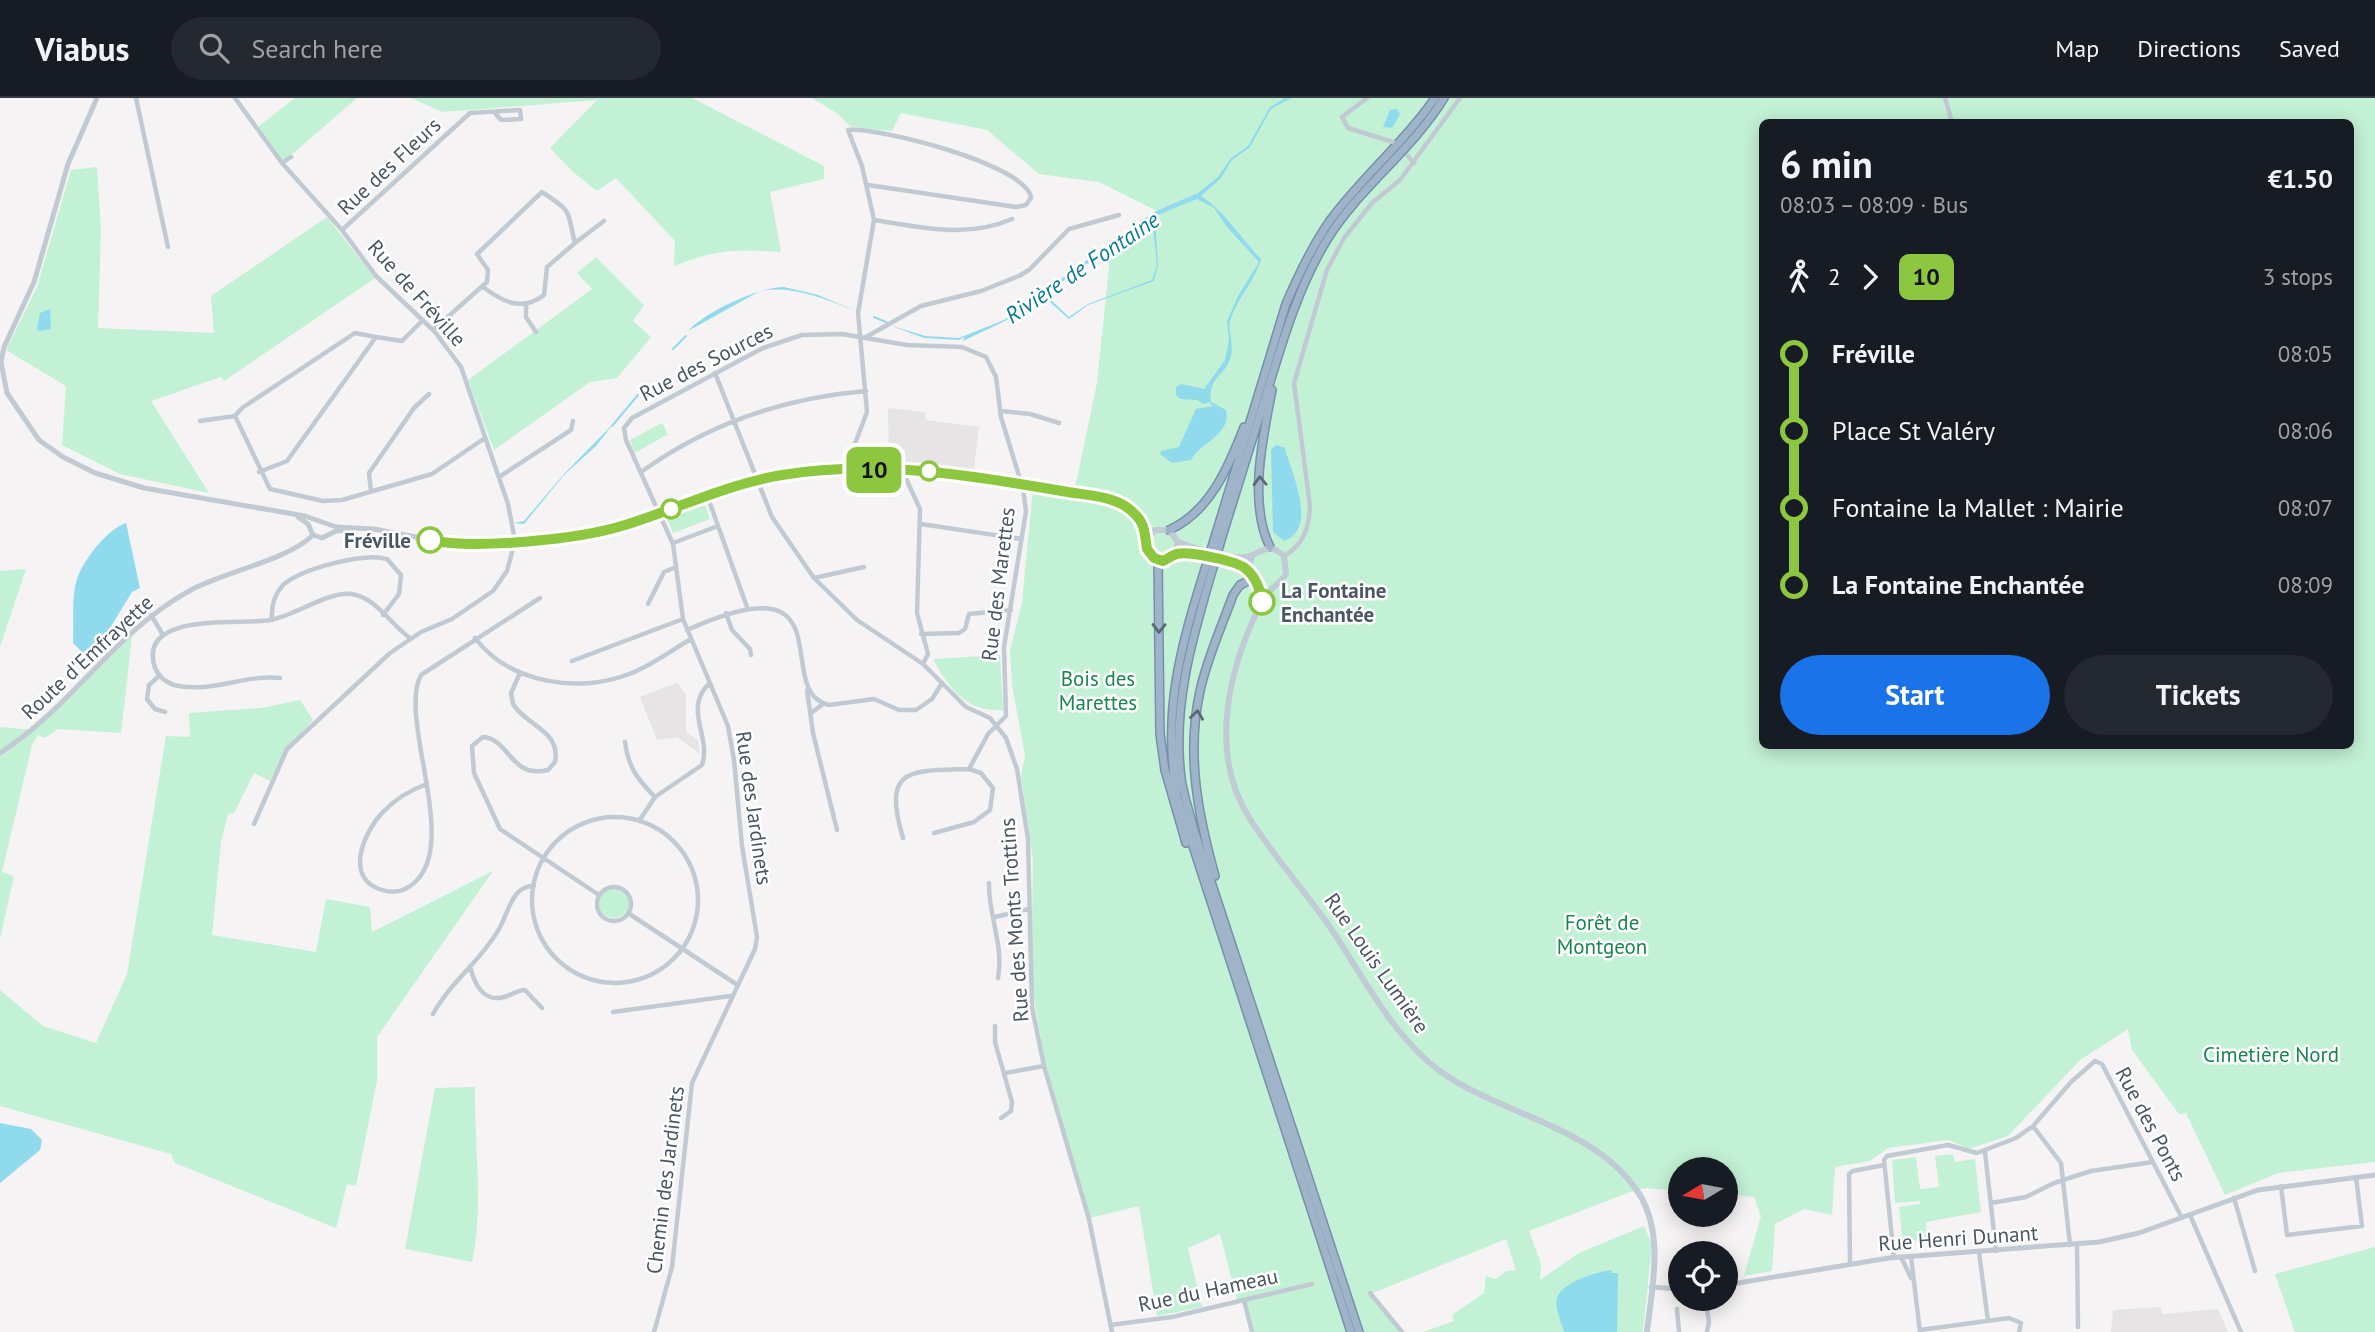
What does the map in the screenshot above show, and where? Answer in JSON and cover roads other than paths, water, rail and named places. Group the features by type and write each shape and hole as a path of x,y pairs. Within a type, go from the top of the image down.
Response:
{"highway":[{"path":"1218,540 1286,304 1315,245 1352,195 1416,126 1435,98"},
{"path":"1351,1332 1177,797 1170,732 1176,669 1301,289 1330,235 1446,98"},
{"path":"1270,548 1262,517 1259,470 1278,356"},
{"path":"1169,530 1192,513 1223,478 1267,368"},
{"path":"1158,560 1160,734 1165,770 1182,833 1215,917"},
{"path":"1208,570 1184,677 1179,750 1181,780 1194,830 1359,1332"},
{"path":"1241,971 1202,828 1194,783 1194,733 1200,690 1233,595 1240,584 1255,581"}],"main road":[{"path":"1178,542 1175,554 1167,560 1158,560 1148,553 1148,537 1160,528 1169,530 1178,542 1234,557 1252,556"},
{"path":"1248,570 1252,556 1260,549 1270,548 1283,556 1286,574 1272,586 1255,581"},
{"path":"1175,554 1238,564 1248,570 1262,601"},
{"name":"Rue Louis Lumière","path":"1272,586 1262,601 1231,688 1226,730 1226,752 1232,779 1249,818 1299,882 1398,1028 1425,1059 1470,1088 1602,1154 1640,1194 1652,1226 1655,1256 1647,1332"}],"street":[{"path":"97,98 68,164 34,282 4,347 2,378 7,393 39,440 95,473 144,488 292,514 327,524 454,543 515,541 607,530 756,481 796,473 845,470 951,473 1022,484 1116,502 1139,519 1160,528"},
{"path":"136,98 168,247"},
{"name":"Rue de Fréville","path":"235,98 282,163 342,230 376,276 433,330 461,368 499,477 515,541"},
{"path":"1367,98 1346,112 1342,117 1344,124 1348,128 1393,142"},
{"path":"1283,556 1303,538 1309,523 1310,506 1294,383 1327,270 1344,238 1372,203 1400,180 1460,98"},
{"path":"1945,98 1951,119"},
{"name":"Rue des Fleurs","path":"342,230 470,113 520,110 521,119 501,120 494,112"},
{"path":"845,470 863,429 866,391 858,305 874,220 868,185 848,130 884,134 968,155 1026,187 1031,198 1026,205 1016,207 868,185"},
{"path":"1408,156 1414,163"},
{"path":"282,163 291,157"},
{"path":"433,330 483,287 489,276 477,254 542,192 571,214 575,243"},
{"path":"866,337 921,306 1007,282 1030,270 1069,229 1119,215"},
{"path":"874,220 957,231 979,230 1012,219"},
{"path":"483,287 502,301 526,304 544,295 547,267 604,221"},
{"path":"526,304 526,317 536,332"},
{"path":"200,421 235,416 242,408 355,333 402,341 423,320"},
{"name":"Rue des Sources","path":"673,544 624,433 627,423 715,373 781,341 823,333 859,335 907,345 962,347 979,352 994,371 1001,411"},
{"path":"260,472 287,461 376,337"},
{"path":"715,373 772,517 814,578 857,620 923,664 966,707 984,714 997,726 988,734 969,769"},
{"path":"641,472 685,443 733,420 782,404 866,391"},
{"path":"371,491 369,473 414,408 429,394"},
{"path":"1001,411 1030,414 1059,423"},
{"name":"Rue des Marettes","path":"997,726 1006,714 1003,657 1026,511 1022,484 1001,411"},
{"path":"235,416 270,489 323,501 342,500 432,474 485,438"},
{"path":"499,477 571,430 573,421"},
{"path":"902,470 917,499 921,524 917,597 921,635 928,653 923,664"},
{"path":"707,495 747,607"},
{"path":"292,514 310,528 313,536 322,538 328,534 359,528"},
{"path":"1139,519 1148,537"},
{"path":"310,528 317,520"},
{"path":"327,524 328,534"},
{"path":"921,524 1022,539"},
{"path":"673,544 718,526"},
{"name":"Route d'Emfrayette","path":"0,753 33,729 150,615 209,581 299,546 313,536"},
{"path":"254,824 287,749 370,670 410,638 452,619 493,591 507,571 515,541"},
{"name":"Rue des Jardinets","path":"673,544 683,619 727,726 732,749 742,846 757,937 755,949 696,1072"},
{"path":"272,620 271,608 285,583 313,570 365,557 387,559 401,575 400,594 383,615"},
{"path":"814,578 864,567"},
{"path":"648,604 664,572 676,568"},
{"path":"281,678 248,677 199,688 173,684 159,676 154,655 163,635 197,622 272,620 345,594 363,597 410,638"},
{"path":"427,784 404,795 383,811 362,844 360,871 365,879 378,889 397,891 413,883 427,860 432,834 427,784 414,697 417,682 428,668 540,598"},
{"path":"687,630 747,607 771,608 794,624 800,636 810,714 838,830"},
{"path":"921,635 960,633 965,629 969,614 1012,610"},
{"path":"726,613 732,630 750,649 751,655"},
{"path":"150,615 163,635"},
{"path":"572,661 683,619"},
{"path":"475,638 495,657 520,673 571,683 614,679 643,668 691,639"},
{"path":"520,673 511,693 513,704 550,737 555,749 555,762 548,770 527,770 518,766 496,741 486,737 475,741 471,763 500,829 599,895"},
{"path":"159,676 149,685 147,699 155,709 165,712"},
{"path":"639,821 655,797 702,765 705,752 696,718 697,707 704,689 710,683"},
{"path":"807,689 822,704 837,706 874,699 899,710 916,710 932,699 943,683"},
{"path":"810,714 822,704"},
{"name":"Rue des Monts Trottins","path":"997,726 1006,738 1017,769 1028,839 1029,981 1044,1066 1088,1219 1112,1332"},
{"path":"625,742 627,757 636,778 655,797"},
{"path":"904,838 895,808 895,794 901,782 922,771 969,769 981,773 993,788 990,810 974,822 934,833"},
{"path":"617,817 639,821 659,830 676,844 693,873 698,906 694,928 683,948 656,973 620,984 584,977 568,968 543,941 532,905 534,886 544,858 558,840 575,827 596,820 617,817"},
{"path":"989,883 989,895 1000,940 998,978"},
{"path":"433,1014 446,991 498,931 516,893 527,886 534,886"},
{"path":"612,887 624,890 630,899 628,913 617,920 602,916 597,907 599,895 612,887"},
{"path":"995,917 1029,909"},
{"path":"628,913 736,984"},
{"path":"470,966 475,985 489,996 501,998 526,990 542,1008"},
{"path":"613,1012 731,996"},
{"path":"995,1026 995,1042 1012,1102 1011,1111 1001,1118"},
{"name":"Rue des Ponts","path":"1985,1152 2016,1138 2033,1126 2071,1082 2091,1062 2098,1061 2182,1217"},
{"path":"1005,1073 1044,1066"},
{"name":"Chemin des Jardinets","path":"654,1332 672,1267 689,1095 696,1072"},
{"path":"2033,1126 2061,1163 2074,1245 2078,1327"},
{"path":"1914,1282 1898,1257 1884,1165 1889,1154 1952,1146 1971,1153 1985,1152 1996,1251"},
{"path":"1991,1203 2026,1198 2091,1171 2153,1162"},
{"path":"1850,1264 1849,1174 1884,1165"},
{"name":"Rue Henri Dunant","path":"1738,1283 1898,1257 2074,1245 2133,1234 2234,1198 2281,1186 2375,1175"},
{"path":"2281,1186 2287,1234 2362,1226 2356,1177"},
{"path":"2234,1198 2255,1271"},
{"path":"2190,1215 2241,1332"},
{"path":"1979,1252 1988,1321"},
{"path":"1910,1256 1920,1331 2009,1318 2021,1323 2018,1332"},
{"name":"Rue du Hameau","path":"1110,1325 1172,1317 1312,1284"},
{"path":"1651,1287 1668,1288"},
{"path":"1370,1293 1402,1332"},
{"path":"1244,1300 1252,1332"},
{"path":"1677,1311 1678,1332"},
{"path":"1707,1311 1707,1332"}],"water":[{"path":"1285,98 1291,98 1271,109 1250,147 1232,160 1221,178 1201,196 1225,217 1261,259 1230,322 1230,359 1212,387 1211,402 1226,410 1227,418 1220,432 1191,460 1172,463 1160,454 1161,451 1179,447 1196,409 1213,406 1209,402 1203,404 1197,400 1180,399 1176,395 1176,387 1181,384 1204,389 1225,360 1229,339 1227,321 1238,296 1259,262 1227,227 1214,208 1197,199 1155,216 1158,266 1154,281 1088,305 1069,319 1051,303 1046,293 1005,321 963,341 964,337 959,340 924,338 889,325 925,336 959,338 1004,320 1154,212 1198,193 1218,177 1231,158 1248,146 1270,107","holes":["1152,218 1157,265 1152,280 1088,304 1069,317 1052,301 1049,291"]},
{"path":"1397,109 1400,114 1392,128 1383,127 1390,110"},
{"path":"784,287 818,295 856,311 797,292 762,291"},
{"path":"758,292 688,331 719,309"},
{"path":"50,309 51,329 39,331 37,329 40,313"},
{"path":"614,423 596,446 564,475 524,524 514,523 524,521 564,474"},
{"path":"1276,445 1285,448 1300,499 1300,525 1294,535 1284,541 1273,532 1271,450"},
{"path":"126,523 140,588 132,592 99,646 91,652 82,652 73,643 74,600 78,576 98,545"},
{"path":"0,1123 31,1129 42,1140 40,1150 0,1183"},
{"path":"1612,1270 1611,1273 1618,1273 1617,1332 1564,1332 1557,1306 1560,1292 1581,1278"}],"waterway":[{"name":"Rivière de Fontaine","path":"1155,215 1166,210"},
{"name":"Rivière de Fontaine","path":"874,317 888,323"},
{"name":"Rivière de Fontaine","path":"673,349 686,336"},
{"name":"Rivière de Fontaine","path":"612,426 638,395"}],"place":[{"name":"Fréville","path":"430,540"},
{"name":"La Fontaine Enchantée","path":"1262,602"}],"park label":[{"name":"Bois des Marettes","path":"1098,690"},
{"name":"Forêt de Montgeon","path":"1602,934"},
{"name":"Cimetière Nord","path":"2271,1054"}]}
